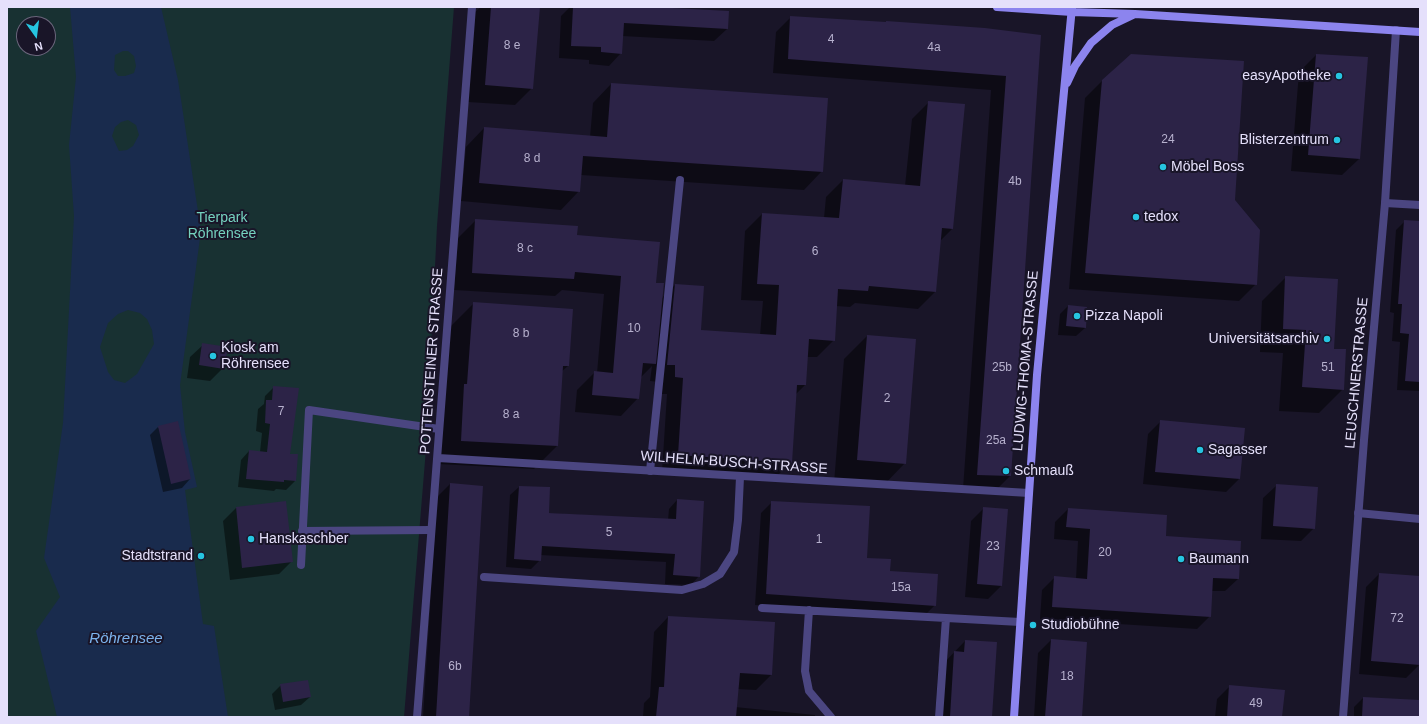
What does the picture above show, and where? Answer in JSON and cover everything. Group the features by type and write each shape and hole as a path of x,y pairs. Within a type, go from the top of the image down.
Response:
{"street":[{"name":"POTTENSTEINER STRASSE","path":"417,717 472,7"},
{"path":"998,7 1072,10 1420,32"},
{"path":"1125,7 1135,14"},
{"name":"LUDWIG-THOMA-STRASSE","path":"1014,717 1037,374 1072,10"},
{"path":"1064,91 1075,66 1091,43 1112,25 1135,14"},
{"name":"LEUSCHNERSTRASSE","path":"1343,717 1358,513 1385,203 1396,30"},
{"path":"650,471 680,180"},
{"path":"1385,203 1420,206"},
{"path":"301,565 309,410 439,429"},
{"name":"WILHELM-BUSCH-STRASSE","path":"438,458 1029,494"},
{"path":"484,577 682,590 704,584 720,574 734,552 738,520 740,477"},
{"path":"1358,513 1420,519"},
{"path":"302,531 431,530"},
{"path":"762,608 1020,622"},
{"path":"809,610 805,671 809,691 832,717"},
{"path":"939,717 946,618"}],"green space":[{"name":"Tierpark Röhrensee","path":"7,7 454,7 437,226 426,449 404,717 7,717"}],"water":[{"name":"Röhrensee","path":"70,7 161,7 178,80 201,231 180,385 185,432 197,487 185,490 203,624 214,626 228,717 57,717 36,631 60,597 44,558 63,423 74,216 69,145 76,77","holes":["123,51 128,51 134,56 136,66 134,73 125,76 118,76 114,70 115,55","128,120 136,125 139,135 133,146 127,150 119,151 112,136 115,127 121,122","128,310 140,313 147,319 152,330 154,344 137,374 125,383 114,380 108,372 100,347 108,323 118,314"]}],"building":[{"path":"491,7 540,7 533,89 485,85"},
{"path":"573,7 654,7 729,11 728,29 624,23 622,54 601,52 601,47 571,46"},
{"path":"790,16 985,28 1041,35 1011,476 977,475 1006,76 788,59"},
{"path":"1131,54 1244,61 1235,200 1260,230 1257,285 1085,273 1102,80"},
{"path":"1316,54 1368,57 1360,159 1308,155"},
{"path":"611,83 828,98 823,172 583,156 580,192 479,183 484,127 607,137"},
{"path":"928,101 965,104 953,229 942,228 936,292 869,286 868,291 838,289 835,341 809,339 806,385 797,385 792,463 678,455 683,378 675,377 675,365 667,365 675,284 704,286 701,330 776,335 779,285 757,284 762,213 839,218 843,179 920,186"},
{"path":"475,219 578,226 577,235 660,242 656,283 664,283 656,364 643,363 639,399 592,395 594,371 613,373 621,276 575,272 574,279 472,273"},
{"path":"1404,220 1420,221 1420,382 1405,381 1409,334 1400,333 1402,304 1398,304"},
{"name":"Universitätsarchiv","path":"1285,276 1338,279 1334,349 1346,349 1344,390 1302,387 1306,330 1283,329"},
{"path":"473,302 573,309 569,366 563,366 558,446 461,441 464,384 467,384"},
{"name":"Pizza Napoli","path":"1068,305 1087,307 1086,328 1066,326"},
{"path":"867,335 916,339 906,464 857,460"},
{"name":"Kiosk am Röhrensee","path":"202,343 228,347 224,369 199,365"},
{"path":"273,386 299,388 290,454 298,454 296,481 284,480 284,482 246,479 249,450 267,452 270,424 265,423 266,400 272,400"},
{"name":"Sagasser","path":"1160,420 1245,428 1240,479 1155,472"},
{"path":"178,421 191,479 171,484 158,426"},
{"path":"450,483 483,486 469,717 436,717"},
{"path":"1276,484 1318,487 1315,529 1273,526"},
{"path":"519,486 550,487 549,513 676,519 677,499 704,501 700,577 673,575 675,554 542,546 541,561 514,559"},
{"path":"286,501 293,562 242,568 236,507"},
{"path":"771,501 870,506 867,558 891,559 890,571 938,574 936,606 766,594"},
{"path":"983,507 1008,509 1002,586 977,584"},
{"name":"Baumann","path":"1068,508 1167,515 1166,536 1241,541 1239,579 1213,578 1211,617 1052,607 1054,576 1087,579 1090,529 1066,527"},
{"path":"1379,573 1420,576 1420,665 1371,661"},
{"path":"668,616 775,622 772,675 740,673 736,717 656,717 659,687 664,687"},
{"path":"1051,639 1087,642 1082,717 1045,717"},
{"path":"965,640 997,642 992,717 950,717 954,651 964,652"},
{"path":"308,680 311,697 283,702 280,684"},
{"path":"1229,685 1285,690 1282,717 1227,717"},
{"path":"1363,697 1420,700 1420,717 1362,717"}],"place":[{"name":"easyApotheke","path":"1339,76"},
{"name":"Blisterzentrum","path":"1337,140"},
{"name":"Möbel Boss","path":"1163,167"},
{"name":"tedox","path":"1136,217"},
{"name":"Pizza Napoli","path":"1077,316"},
{"name":"Universitätsarchiv","path":"1327,339"},
{"name":"Kiosk am Röhrensee","path":"213,356"},
{"name":"Sagasser","path":"1200,450"},
{"name":"Schmauß","path":"1006,471"},
{"name":"Hanskaschber","path":"251,539"},
{"name":"Stadtstrand","path":"201,556"},
{"name":"Baumann","path":"1181,559"},
{"name":"Studiobühne","path":"1033,625"}]}
